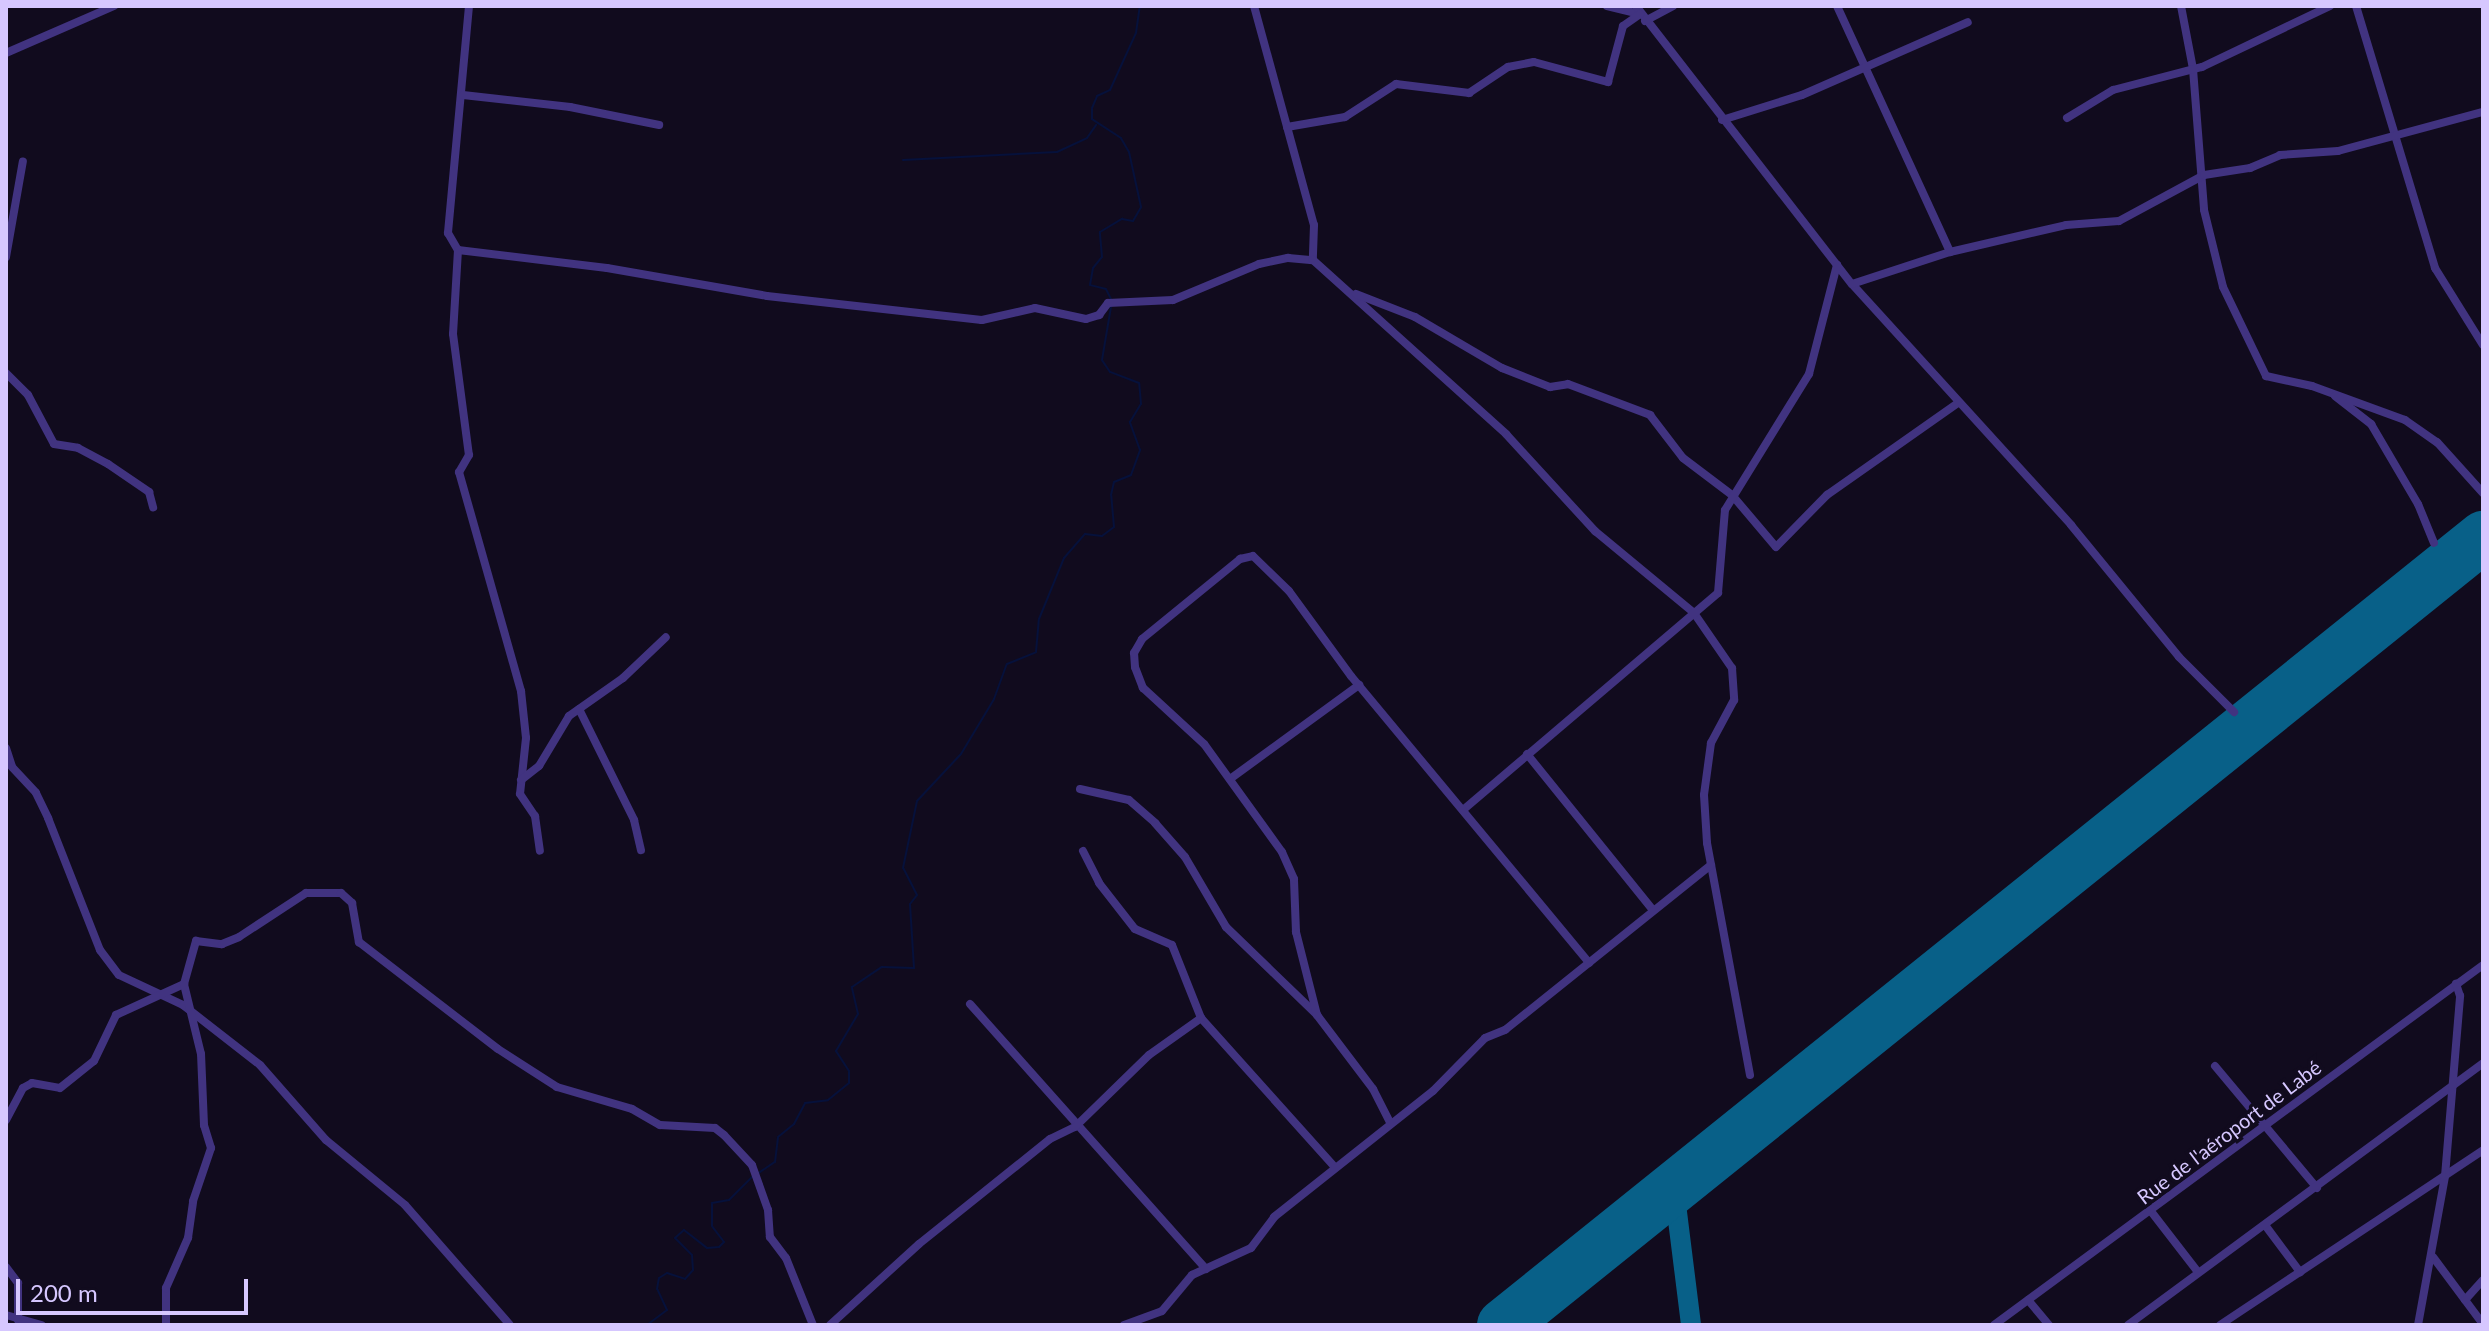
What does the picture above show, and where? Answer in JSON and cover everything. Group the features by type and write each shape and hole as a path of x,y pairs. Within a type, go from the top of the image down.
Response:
{"street":[{"path":"6,53 114,6"},
{"path":"469,6 448,233 458,250 453,334 469,455 459,472 521,691 526,738 520,794 535,816 540,851"},
{"path":"1254,6 1314,225 1313,260"},
{"path":"1607,6 1640,14 1852,284 2071,525 2179,657 2234,712"},
{"path":"1287,127 1345,117 1396,84 1469,93 1508,67 1534,62 1608,82 1623,26 1640,14 1673,6"},
{"path":"1837,6 1950,252"},
{"path":"2181,6 2193,69 2204,175 2204,210 2223,287 2266,376 2332,393 2419,429 2483,493"},
{"path":"2067,118 2113,90 2193,69 2292,28 2330,6"},
{"path":"2356,6 2398,134 2435,268 2483,345"},
{"path":"1722,120 1802,95 1968,22"},
{"path":"463,95 570,107 659,125"},
{"path":"1852,284 1950,252 2066,225 2119,221 2204,175 2250,168 2280,155 2338,151 2483,112"},
{"path":"6,257 23,161"},
{"path":"458,250 607,268 767,296 982,320 1035,308 1086,319 1099,315 1112,304 1185,297 1259,264 1288,258 1313,260 1356,294 1506,434 1595,531 1694,613 1735,681 1734,700 1711,743 1703,778 1711,865 1750,1075"},
{"path":"1463,810 1722,586 1721,527 1732,495 1809,374 1837,265"},
{"path":"1356,294 1415,317 1502,368 1550,387 1568,384 1629,403 1650,415 1683,458 1732,495 1776,547 1827,495 1958,403"},
{"path":"6,373 28,395 54,444 78,448 108,464 149,492 153,507"},
{"path":"2332,393 2371,424 2434,543"},
{"path":"1317,1015 1296,932 1294,879 1268,828 1230,779 1196,736 1143,688 1134,653 1159,624 1240,559 1259,558 1359,685 1589,963"},
{"path":"521,780 539,766 579,709 623,678 666,637"},
{"path":"1230,779 1359,685"},
{"path":"579,709 631,812 641,850"},
{"path":"6,748 12,767 36,793 100,950 119,975 188,1009 260,1065 326,1140 405,1205 510,1325"},
{"path":"1527,754 1652,909"},
{"path":"1080,789 1129,800 1155,823 1185,857 1226,927 1317,1015 1373,1089 1391,1124"},
{"path":"1083,851 1099,883 1135,929 1172,945 1201,1018 1334,1166"},
{"path":"1124,1325 1162,1311 1192,1275 1251,1248 1274,1217 1462,1066 1485,1038 1505,1030 1652,909 1711,865"},
{"path":"166,1325 166,1288 188,1238 193,1201 211,1148 204,1125 201,1054 184,984 196,941 222,944 239,937 306,893 341,893 352,903 359,942 498,1049 557,1087 632,1109 660,1125 715,1128 752,1165 768,1210 770,1237 786,1258 813,1325"},
{"name":"Rue de l'aéroport de Labé","path":"1994,1325 2483,965"},
{"path":"6,1120 23,1088 32,1083 60,1088 94,1061 116,1015 184,984"},
{"path":"2418,1325 2433,1257 2445,1176 2453,1085 2456,984"},
{"path":"970,1004 1075,1127 1206,1269"},
{"path":"830,1325 919,1244 1050,1139 1075,1127 1149,1055 1175,1042 1201,1018"},
{"path":"2128,1325 2483,1063"},
{"path":"2215,1066 2266,1123 2317,1188"},
{"path":"2220,1325 2235,1320 2300,1272 2483,1150"},
{"path":"2150,1210 2198,1272"},
{"path":"2265,1225 2300,1272"},
{"path":"2433,1257 2483,1324"},
{"path":"6,1267 18,1283 18,1320"},
{"path":"2465,1300 2483,1280"},
{"path":"2028,1300 2049,1325"},
{"path":"6,1315 42,1325"}],"waterway":[{"path":"1112,301 1106,289 1090,285 1093,268 1102,257 1100,232 1122,219 1133,221 1141,207 1129,152 1121,138 1092,119 1092,108 1097,96 1110,90 1136,33 1140,6"},
{"path":"903,160 1057,152 1087,138 1096,125"},
{"path":"757,1174 775,1162 778,1137 794,1124 805,1103 828,1100 849,1083 849,1071 836,1051 858,1014 852,987 882,967 914,968 910,904 917,895 903,868 917,801 961,754 994,699 1007,664 1036,652 1039,619 1064,558 1085,534 1102,536 1114,527 1111,495 1114,482 1131,475 1140,450 1130,422 1141,404 1139,383 1110,372 1102,360 1111,307"},
{"path":"647,1325 667,1310 657,1289 659,1278 667,1273 685,1279 693,1270 692,1255 675,1238 684,1230 707,1248 719,1247 724,1242 712,1226 712,1203 729,1200 752,1177"}],"taxiway":[{"path":"1674,1188 1691,1325"}],"runway":[{"path":"1503,1325 2483,537"}]}
